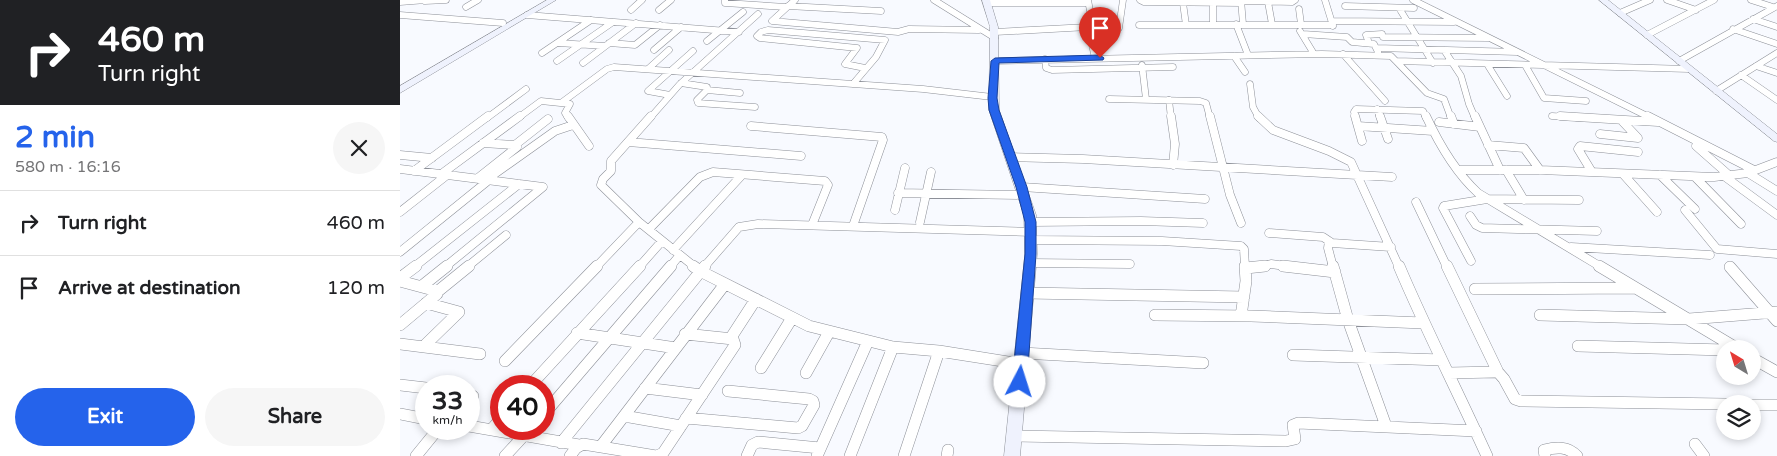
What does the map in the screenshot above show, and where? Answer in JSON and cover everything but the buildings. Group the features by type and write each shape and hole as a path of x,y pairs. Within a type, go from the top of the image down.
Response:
{"street":[{"path":"400,1 446,0"},
{"path":"466,7 478,0"},
{"path":"400,84 543,0"},
{"path":"400,90 449,56 552,0"},
{"path":"631,10 642,0"},
{"path":"659,10 672,0"},
{"path":"725,0 725,3 881,11"},
{"path":"795,0 772,21 898,32 909,29 979,30"},
{"path":"934,0 979,30 995,35 1088,27"},
{"path":"1119,28 1123,0"},
{"path":"1140,0 1146,2 1184,3 1294,2 1295,0"},
{"path":"1324,0 1336,36"},
{"path":"1413,0 1660,122 1751,172 1777,191"},
{"path":"1604,0 1777,139"},
{"path":"1667,0 1696,10"},
{"path":"1647,35 1696,10 1711,0"},
{"path":"1751,0 1775,7"},
{"path":"1012,456 1022,358 1031,231 1023,191 997,122 992,98 995,35 986,2 1088,1 1091,16 1088,27 1095,58"},
{"path":"1241,1 1240,24 1248,55"},
{"path":"1270,1 1272,24"},
{"path":"1620,14 1645,1"},
{"path":"1213,25 1215,2"},
{"path":"1184,3 1186,25"},
{"path":"1345,6 1414,8"},
{"path":"400,7 406,8 400,14"},
{"path":"1367,7 1395,59 1427,93 1444,99 1454,124"},
{"path":"1679,61 1775,7"},
{"path":"1399,8 1433,63"},
{"path":"1299,9 1299,24 1302,34 1314,54"},
{"path":"707,41 743,12"},
{"path":"400,14 503,23"},
{"path":"758,14 681,83 610,164 611,171 600,183 602,188 676,253 700,271 809,326 893,347 1022,358 1203,363"},
{"path":"527,15 739,32"},
{"path":"1753,19 1777,27"},
{"path":"542,53 591,20"},
{"path":"558,61 613,22"},
{"path":"1139,26 1458,22"},
{"path":"583,63 636,23"},
{"path":"558,43 635,45 660,25"},
{"path":"654,50 681,27"},
{"path":"853,84 865,68 885,40 768,30 760,32 757,36 760,38 857,48 845,64 865,68"},
{"path":"1733,30 1777,44"},
{"path":"1302,34 1349,37 1352,42 1374,44 1378,52 1395,59 1433,63 1690,69"},
{"path":"1369,43 1366,34 1418,38 1492,38"},
{"path":"1453,38 1470,64"},
{"path":"995,61 1343,54 1378,52 1390,48 1521,52"},
{"path":"648,69 669,50"},
{"path":"1444,50 1463,81 1468,99 1488,145 1524,200"},
{"path":"1497,51 1508,65"},
{"path":"670,95 648,91 693,52"},
{"path":"1716,91 1777,53"},
{"path":"1343,54 1386,101"},
{"path":"1234,56 1245,72"},
{"path":"1141,58 1146,99"},
{"path":"1045,59 1048,70 1173,67"},
{"path":"1487,64 1506,96"},
{"path":"1524,65 1544,98 1586,101"},
{"path":"1756,66 1777,73"},
{"path":"561,103 610,68 853,84 992,98"},
{"path":"1741,75 1777,100"},
{"path":"681,83 707,86 707,90"},
{"path":"1250,84 1252,105 1255,113 1265,124 1301,142 1348,160 1391,247 1423,323 1449,373 1487,456"},
{"path":"414,171 526,89"},
{"path":"1770,95 1777,89"},
{"path":"707,90 740,93"},
{"path":"707,90 697,102 755,106"},
{"path":"1109,99 1202,101 1206,103 1230,196 1241,224"},
{"path":"1168,100 1175,144 1174,165"},
{"path":"400,212 482,143 539,102 570,105 565,112 589,146"},
{"path":"1377,109 1388,139"},
{"path":"1362,141 1355,110 1377,109 1423,112 1458,170 1472,188 1723,340"},
{"path":"1552,116 1660,122"},
{"path":"482,143 515,145 548,119"},
{"path":"1600,134 1638,138 1622,121"},
{"path":"1439,122 1480,126"},
{"path":"484,179 555,131 573,125"},
{"path":"752,126 882,137 853,226"},
{"path":"1358,126 1433,131"},
{"path":"628,142 801,156"},
{"path":"400,252 484,179 517,147 515,145"},
{"path":"1488,145 1521,147 1540,170"},
{"path":"1592,172 1578,149 1580,146 1638,152"},
{"path":"1696,146 1727,176 1777,215"},
{"path":"400,155 432,158"},
{"path":"1011,156 1076,158 1392,177"},
{"path":"1458,170 1540,170 1727,176 1751,172 1777,162"},
{"path":"895,210 905,168"},
{"path":"400,169 540,185 543,188 422,286"},
{"path":"649,229 704,174 713,172 827,182 828,185 812,225"},
{"path":"920,222 932,172"},
{"path":"1623,174 1657,212"},
{"path":"1660,175 1690,210 1717,249 1777,254"},
{"path":"555,401 742,176"},
{"path":"1695,176 1741,224"},
{"path":"400,280 519,184"},
{"path":"898,193 926,194 1075,189 1205,199"},
{"path":"1471,261 1443,207 1488,199 1579,200"},
{"path":"1416,202 1497,371 1504,379 1515,399 1521,401 1716,404"},
{"path":"1470,216 1480,227 1597,231"},
{"path":"1031,231 1141,221 1203,223"},
{"path":"505,361 639,222"},
{"path":"561,443 644,343 700,271 740,227 758,224 1031,231 1241,246 1244,249 1246,268 1242,316"},
{"path":"1269,233 1323,237 1332,243 1391,247"},
{"path":"400,325 506,235"},
{"path":"540,375 662,241"},
{"path":"1329,241 1328,248 1348,320 1386,426"},
{"path":"1568,247 1710,255"},
{"path":"1030,263 1130,264"},
{"path":"1246,268 1271,264 1335,272"},
{"path":"1730,267 1773,312 1777,321"},
{"path":"400,280 436,290 437,292"},
{"path":"601,446 725,284"},
{"path":"1475,289 1636,288"},
{"path":"1027,293 1244,297"},
{"path":"551,440 580,446 583,444 601,446 657,456 664,453 734,345 734,332 756,299"},
{"path":"423,347 459,312 426,303"},
{"path":"1540,315 1689,320 1773,312"},
{"path":"1155,315 1242,316 1423,323"},
{"path":"761,368 792,318"},
{"path":"806,374 830,332"},
{"path":"577,333 676,348"},
{"path":"685,334 733,339"},
{"path":"747,456 752,445 758,442 818,452 868,341"},
{"path":"400,344 480,354"},
{"path":"1578,346 1716,350"},
{"path":"850,456 893,347"},
{"path":"904,456 939,352"},
{"path":"1293,355 1442,360"},
{"path":"1761,363 1777,372"},
{"path":"1449,373 1497,371"},
{"path":"400,385 415,387"},
{"path":"645,388 702,395"},
{"path":"624,416 684,422 794,428 802,426 814,404 813,401 808,399 728,392"},
{"path":"1761,405 1777,405"},
{"path":"400,414 415,417"},
{"path":"1014,436 1286,441 1295,439 1293,425 1296,424 1476,431"},
{"path":"416,456 429,440"},
{"path":"505,456 519,440"},
{"path":"1695,444 1704,456"},
{"path":"570,456 580,446"},
{"path":"1545,456 1544,450 1547,448 1567,447 1577,456"}],"route":[{"path":"1020,382 1031,222 1022,187 994,110 992,98 995,61 1100,58"}]}
